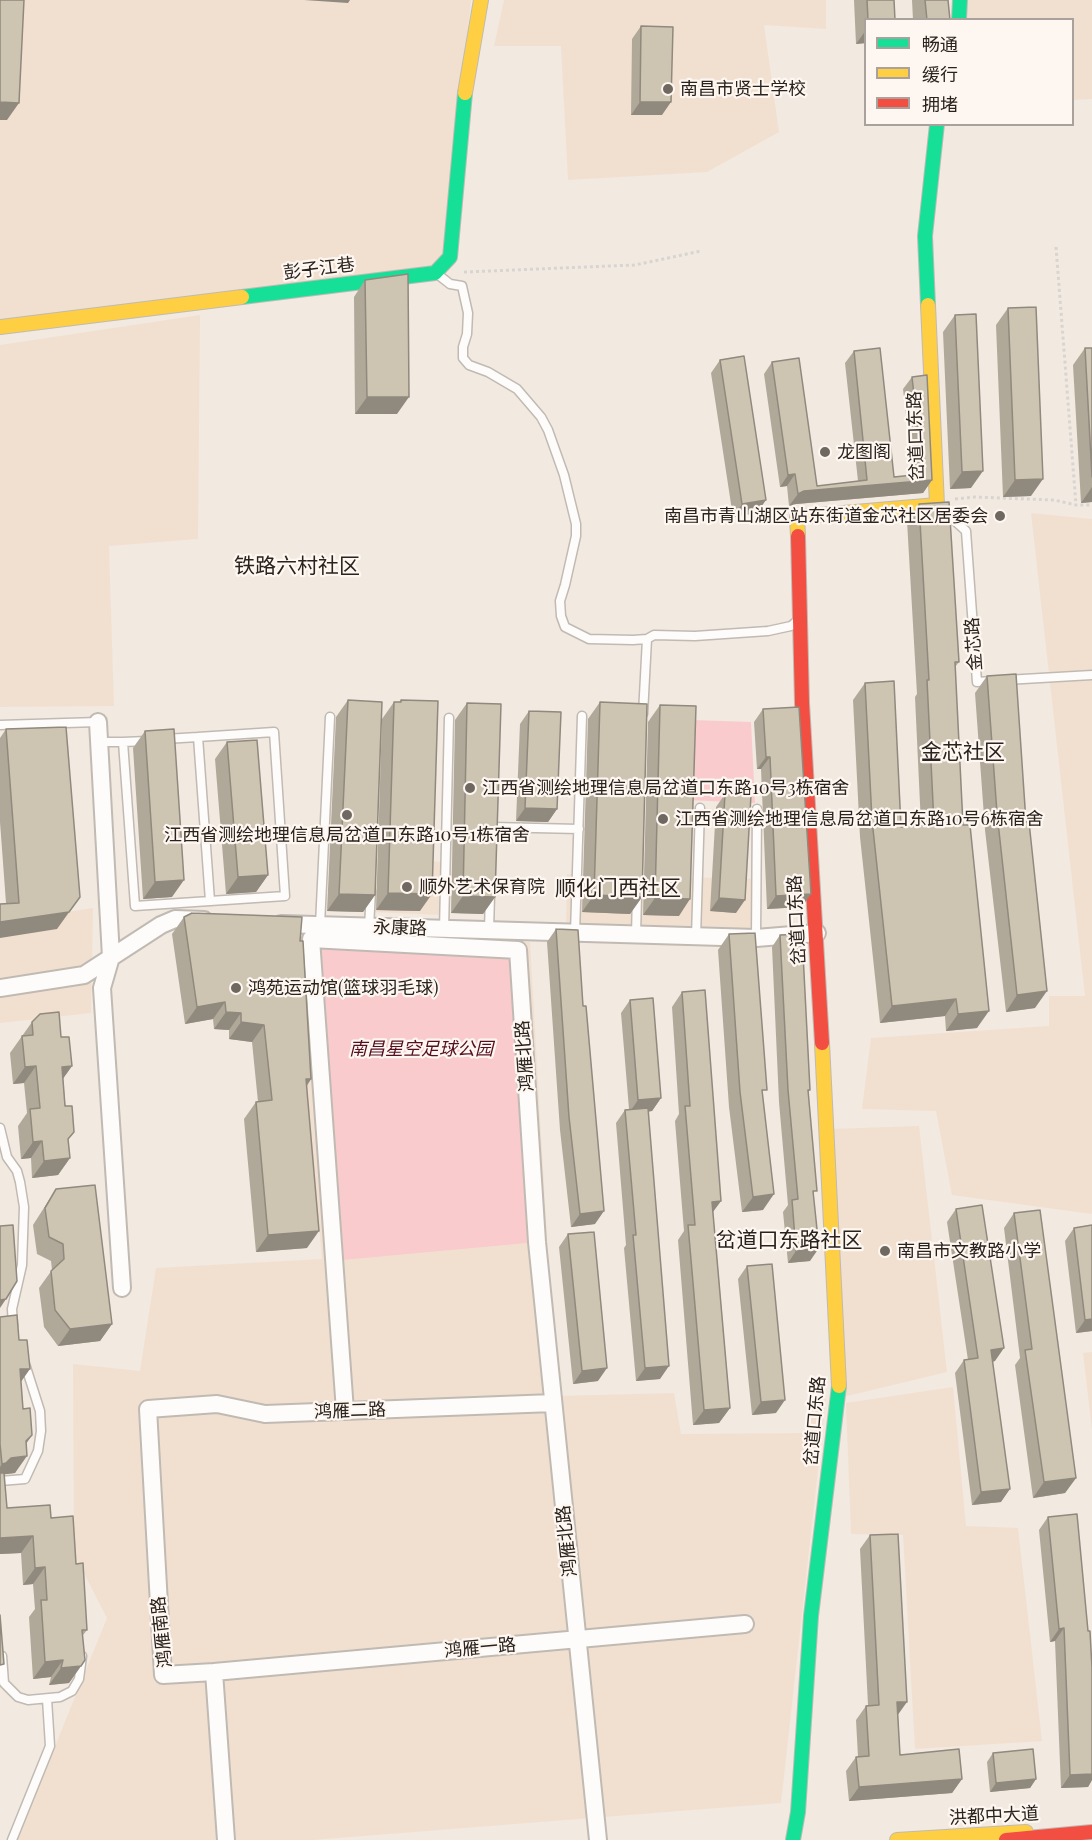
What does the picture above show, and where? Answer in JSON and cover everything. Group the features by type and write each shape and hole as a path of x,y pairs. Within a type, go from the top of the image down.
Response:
{"main road":[{"path":"435,273 450,257 466,76 481,0"},
{"path":"959,18 960,0"},
{"name":"岔道口东路","path":"793,1840 798,1812 811,1616 839,1391 817,933 802,703 797,518 937,505 925,236 937,126"},
{"name":"彭子江巷","path":"0,327 435,273"},
{"path":"1006,1840 1092,1830"},
{"name":"洪都中大道","path":"897,1840 1092,1830"}],"street":[{"path":"98,722 111,957 102,988 122,1288"},
{"path":"0,988 84,975 161,925 175,919 220,921"},
{"name":"永康路","path":"264,923 696,937 756,938 817,933"},
{"name":"鸿雁北路","path":"345,1411 311,939 518,950 537,1242 598,1840"},
{"name":"鸿雁二路","path":"148,1409 217,1404 265,1414 553,1403"},
{"name":"鸿雁南路","path":"148,1409 163,1675 214,1672"},
{"name":"鸿雁一路","path":"214,1672 745,1624"},
{"path":"214,1672 226,1840"}],"lane":[{"path":"435,273 450,284 462,286 468,313 463,358 469,365 488,372 517,389 541,417 548,430 570,496 572,514 576,524 576,536 560,601 561,616 565,627 589,639 647,639 654,635 695,636 768,631 791,626 800,617"},
{"name":"金芯路","path":"937,505 966,531 977,682 1092,675"},
{"path":"642,720 647,639"},
{"path":"575,933 582,716"},
{"path":"320,925 330,717"},
{"path":"444,929 449,718"},
{"path":"0,725 98,722"},
{"path":"99,742 274,732 285,896 135,906 123,742"},
{"path":"198,737 210,901"},
{"path":"696,937 700,808"},
{"path":"756,938 757,809"},
{"path":"492,838 493,816"},
{"path":"492,827 579,829"},
{"path":"369,927 371,881"},
{"path":"489,930 490,884"},
{"path":"636,935 637,887"},
{"path":"0,1128 7,1157 17,1171 21,1182 24,1207 22,1265 12,1309 13,1330 16,1337"},
{"path":"0,1481 25,1479 33,1465 40,1441 40,1411 21,1353"},
{"path":"2,1651 4,1683 18,1697 28,1700 60,1697 72,1691 79,1679 82,1652"},
{"path":"12,1840 50,1746 47,1699"}],"path":[{"path":"1056,247 1076,505"},
{"path":"435,273 635,265 701,250"},
{"path":"937,505 950,499 975,497 1054,500 1076,505 1092,505"}],"shaded area":[{"path":"0,0 471,0 442,265 0,320"},
{"name":"南昌市贤士学校","path":"504,0 826,0 826,29 764,25 779,132 707,172 568,180 561,46 494,46"},
{"path":"963,0 1092,0 1092,99 1074,100 1074,18 964,18"},
{"path":"200,315 198,539 109,546 114,706 0,707 0,345"},
{"path":"1031,513 1092,519 1092,1214 952,1195 936,1111 862,1109 871,1038 1049,1026 1049,996 1085,996"},
{"name":"顺外艺术保育院","path":"372,859 444,862 442,915 371,912"},
{"path":"567,874 761,879 760,934 566,929"},
{"path":"93,908 91,1013 0,1023 0,922"},
{"path":"293,933 530,942 556,1396 674,1393 681,1434 804,1433 809,1405 826,1398 781,1803 313,1840 17,1840 107,1618 74,1554 73,1364 140,1371 156,1268 322,1259"},
{"name":"南昌市文教路小学","path":"919,1126 947,1372 843,1397 831,1129"},
{"path":"1092,1352 1092,1430 1083,1353"},
{"path":"953,1387 966,1526 1018,1528 1042,1741 915,1749 903,1535 851,1534 846,1403"}],"green space":[{"path":"692,720 751,722 755,803 687,800"},
{"name":"南昌星空足球公园","path":"318,948 512,956 527,1243 342,1260"}],"building":[{"path":"0,0 24,0 19,103 0,102"},
{"path":"867,0 894,0 895,18 868,18"},
{"path":"925,0 948,0 950,18 927,18"},
{"path":"641,26 673,27 671,102 640,102"},
{"path":"408,274 409,397 367,397 365,280"},
{"path":"1036,307 1043,479 1015,480 1008,308"},
{"path":"976,314 983,471 962,472 955,315"},
{"path":"880,348 894,477 923,474 912,377 927,375 932,480 804,491 798,494 795,474 788,475 772,362 799,358 817,486 867,480 854,351"},
{"path":"1085,348 1092,348 1092,477"},
{"path":"744,356 766,500 742,504 720,360"},
{"path":"949,502 959,662 955,662 963,825 970,825 989,1011 958,1014 956,999 892,1006 872,820 865,683 894,681 901,827 934,824 919,504"},
{"path":"1016,674 1026,822 1029,822 1047,991 1017,995 997,813 987,676"},
{"path":"348,700 382,702 375,895 339,894"},
{"path":"401,700 438,701 432,894 388,893 394,702 401,702"},
{"path":"600,702 647,704 642,897 594,895"},
{"path":"467,703 501,704 495,897 463,896"},
{"path":"660,705 696,706 690,899 655,898"},
{"path":"799,707 811,894 776,896 770,757 766,757 763,709"},
{"path":"529,711 561,712 557,809 525,808"},
{"path":"66,727 80,897 69,912 0,922 0,904 19,903 6,729"},
{"path":"174,729 184,880 155,882 145,731"},
{"path":"257,740 268,875 238,877 227,742"},
{"path":"725,794 751,795 745,900 719,898"},
{"path":"192,913 302,917 300,941 303,941 311,1079 306,1079 319,1231 268,1235 256,1102 272,1100 264,1025 241,1022 241,1013 226,1012 225,1002 197,1007 184,917"},
{"path":"556,929 578,930 583,1006 586,1006 604,1211 580,1214 569,1117"},
{"path":"755,933 767,1090 762,1090 774,1194 753,1197 740,1092 729,934"},
{"path":"802,934 810,1090 808,1090 817,1191 813,1191 819,1248 796,1251 792,1200 798,1199 788,1090 780,935"},
{"path":"705,990 721,1201 712,1202 730,1408 704,1410 688,1225 695,1225 685,1106 690,1106 682,992"},
{"path":"653,998 661,1098 638,1100 630,1000"},
{"path":"59,1012 61,1037 69,1037 72,1066 62,1067 65,1106 72,1106 74,1132 68,1139 70,1158 44,1161 42,1141 33,1142 30,1109 40,1108 36,1066 25,1067 22,1036 33,1035 32,1022 40,1014"},
{"path":"648,1108 669,1366 645,1368 625,1110"},
{"path":"95,1185 112,1324 70,1329 55,1310 51,1271 64,1259 63,1244 49,1237 45,1208 56,1189"},
{"path":"982,1205 1004,1348 991,1350 1010,1489 981,1492 964,1360 978,1358 956,1209"},
{"path":"1040,1210 1076,1478 1044,1482 1025,1350 1032,1349 1014,1213"},
{"path":"13,1225 17,1281 6,1299 0,1300 0,1226"},
{"path":"1092,1225 1092,1319 1085,1320 1074,1228"},
{"path":"594,1232 607,1368 582,1371 568,1234"},
{"path":"772,1264 785,1400 761,1402 747,1266"},
{"path":"17,1315 19,1340 27,1340 30,1369 20,1369 23,1409 30,1408 32,1435 26,1441 27,1456 11,1458 2,1464 0,1317"},
{"path":"0,1473 4,1473 7,1508 50,1505 51,1518 73,1516 76,1564 83,1563 87,1630 82,1630 85,1660 81,1666 61,1668 63,1660 45,1662 41,1600 47,1600 45,1567 35,1568 33,1536 0,1538"},
{"path":"1077,1514 1088,1631 1090,1631 1092,1774 1070,1775 1064,1628 1059,1629 1048,1517"},
{"path":"898,1534 907,1702 897,1702 900,1755 959,1749 962,1779 859,1787 856,1757 869,1756 866,1706 879,1705 870,1535"},
{"path":"0,1615 4,1664 0,1665"},
{"path":"1033,1749 1036,1779 996,1783 993,1753"}],"traffic: fast":[{"path":"959,18 960,0"},
{"path":"242,297 435,273 450,257 465,93"},
{"path":"928,305 925,236 937,126"},
{"path":"793,1840 798,1812 811,1616 839,1386"}],"traffic: slow":[{"path":"465,93 481,0"},
{"path":"0,327 242,297"},
{"path":"798,536 797,517 937,505 928,305"},
{"path":"822,1043 839,1386"},
{"path":"897,1840 1026,1832"}],"traffic: jam":[{"path":"798,536 802,703 822,1043"},
{"path":"1006,1840 1092,1832"}],"place":[{"name":"南昌市贤士学校","path":"668,89"},
{"name":"龙图阁","path":"825,452"},
{"name":"南昌市青山湖区站东街道金芯社区居委会","path":"1000,516"},
{"name":"江西省测绘地理信息局岔道口东路10号3栋宿舍","path":"470,788"},
{"name":"江西省测绘地理信息局岔道口东路10号1栋宿舍","path":"347,815"},
{"name":"江西省测绘地理信息局岔道口东路10号6栋宿舍","path":"663,819"},
{"name":"顺外艺术保育院","path":"407,887"},
{"name":"鸿苑运动馆(篮球羽毛球)","path":"236,988"},
{"name":"南昌市文教路小学","path":"885,1251"}],"district":[{"name":"铁路六村社区","path":"297,566"},
{"name":"金芯社区","path":"963,752"},
{"name":"顺化门西社区","path":"618,888"},
{"name":"岔道口东路社区","path":"789,1240"}]}
